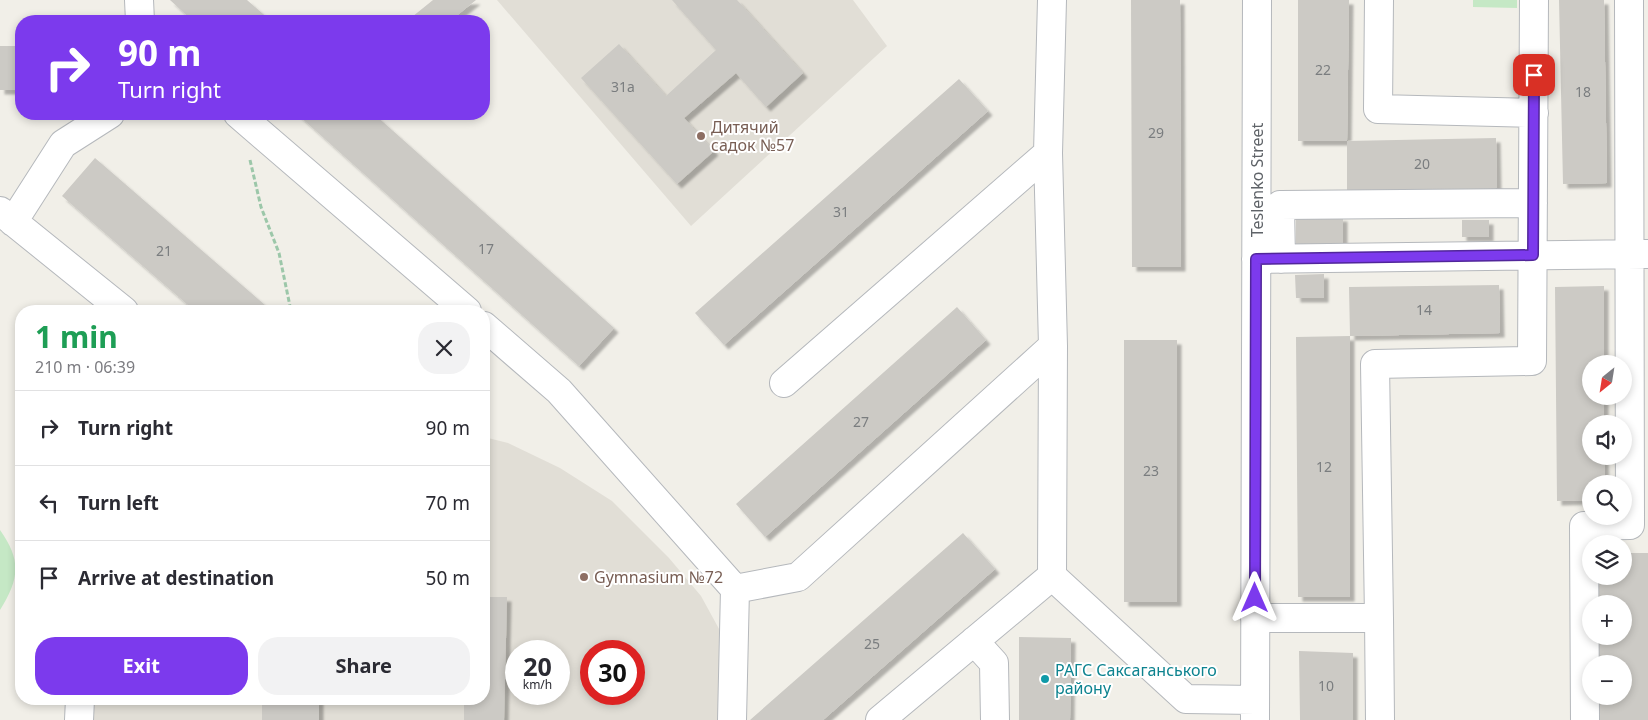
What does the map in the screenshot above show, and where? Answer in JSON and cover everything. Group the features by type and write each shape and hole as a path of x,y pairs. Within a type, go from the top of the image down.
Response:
{"street":[{"path":"139,0 140,15"},
{"path":"1052,0 1048,153 1053,346 1052,576 1186,699 1255,710"},
{"name":"Teslenko Street","path":"1255,710 1255,618 1268,259 1257,0"},
{"path":"1379,0 1378,109 1534,113"},
{"path":"1380,720 1376,364 1532,361 1534,0"},
{"path":"1585,720 1584,526 1630,526 1639,254 1629,0"},
{"path":"101,120 63,144 6,217 116,305"},
{"path":"246,121 460,305"},
{"path":"784,383 1048,153"},
{"path":"1533,203 1280,205 1268,259 1639,254"},
{"path":"490,331 559,391 735,589 732,720"},
{"path":"735,589 798,577 1053,346"},
{"path":"880,720 1052,576"},
{"path":"1255,618 1379,618"},
{"path":"974,641 994,663 995,720"},
{"path":"79,720 80,705"}],"path":[{"path":"246,121 250,169 261,207 279,253 290,305"}],"shaded area":[{"name":"Дитячий садок №57","path":"497,0 853,0 887,46 691,226"},
{"name":"Gymnasium №72","path":"490,438 508,443 560,468 612,501 669,558 701,596 724,638 720,720 89,720 88,705 490,705"}],"green space":[{"path":"1473,0 1517,0 1517,8 1473,7"},
{"path":"0,530 12,551 15,570 11,589 0,610"}],"building":[{"path":"170,0 247,0 264,15 186,15"},
{"path":"433,0 476,0 457,15 414,15"},
{"path":"672,0 737,0 803,73 766,107 736,73 684,118 714,151 677,184 581,78 619,44 666,96 716,50"},
{"path":"1131,0 1180,0 1181,267 1132,267"},
{"path":"1298,0 1349,0 1347,141 1298,141"},
{"path":"1559,0 1604,0 1607,183 1563,184"},
{"path":"0,46 15,46 15,90 0,90"},
{"path":"959,79 988,111 724,345 695,313"},
{"path":"304,120 381,120 614,328 579,366"},
{"path":"1496,138 1497,188 1347,190 1347,141"},
{"path":"95,158 265,305 188,305 62,196"},
{"path":"1343,217 1343,246 1296,246 1296,218"},
{"path":"1462,220 1489,220 1489,237 1462,237"},
{"path":"1324,274 1324,298 1296,298 1295,275"},
{"path":"1499,285 1500,333 1350,336 1349,287"},
{"path":"1604,286 1604,355 1582,355 1582,405 1604,405 1604,415 1582,415 1582,465 1604,465 1605,475 1582,475 1582,500 1557,501 1555,287"},
{"path":"957,307 986,340 765,537 736,504"},
{"path":"1350,336 1350,597 1298,597 1296,337"},
{"path":"1124,340 1177,340 1177,602 1124,602"},
{"path":"963,533 995,569 823,720 750,720"},
{"path":"1632,553 1648,553 1648,720 1598,720 1598,705 1632,705 1632,655 1598,655 1598,645 1632,645 1632,595 1598,595 1597,585 1632,585"},
{"path":"490,597 507,597 504,720 464,720 464,705 490,705"},
{"name":"РАГС Саксаганського району","path":"1019,637 1071,638 1070,720 1019,720"},
{"path":"1299,651 1353,653 1353,720 1300,720"},
{"path":"262,705 319,705 319,720 262,720"}],"place":[{"name":"Дитячий садок №57","path":"701,136"},
{"name":"Gymnasium №72","path":"584,577"},
{"name":"РАГС Саксаганського району","path":"1045,679"}],"route":[{"path":"1255,598 1256,259 1533,255 1534,75"}]}
